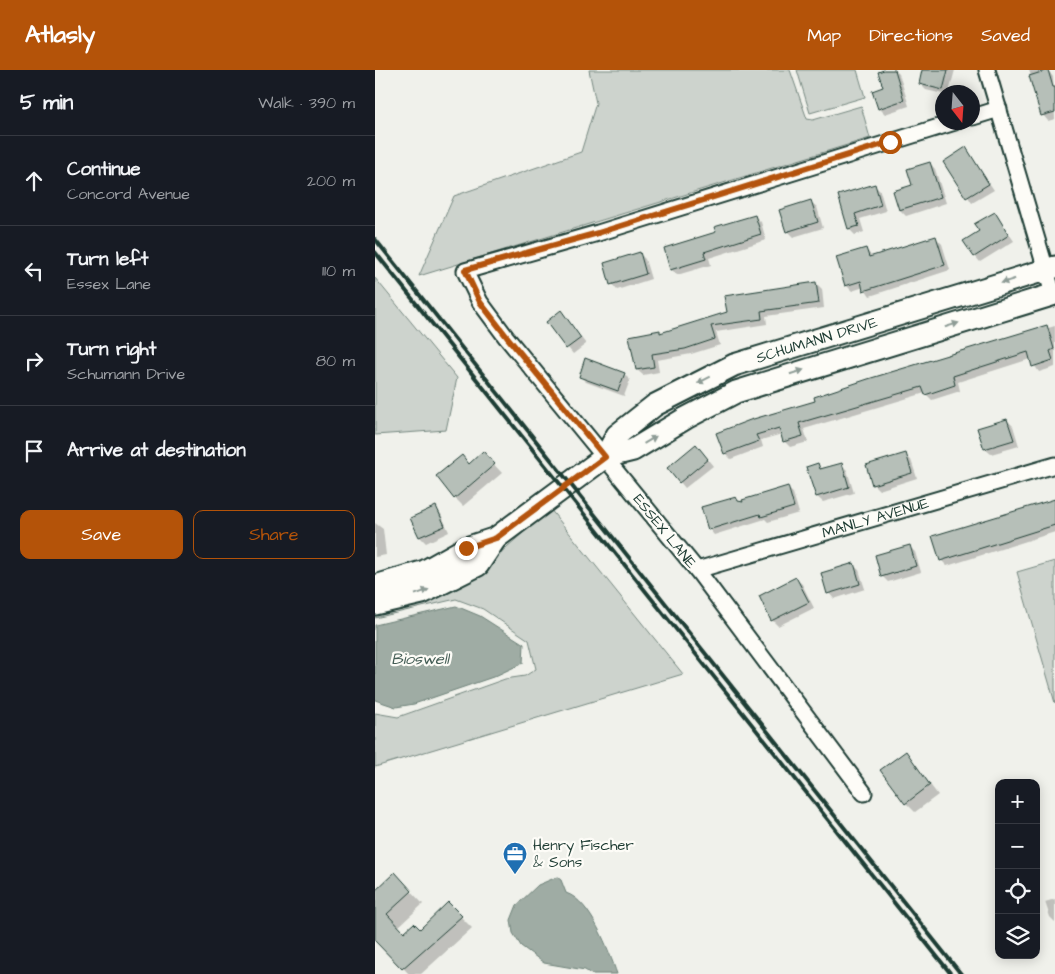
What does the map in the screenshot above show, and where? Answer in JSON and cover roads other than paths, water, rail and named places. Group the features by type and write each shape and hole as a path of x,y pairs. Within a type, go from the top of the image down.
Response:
{"street":[{"path":"987,70 1051,269 1054,294"},
{"path":"980,115 999,109"},
{"name":"ESSEX LANE","path":"864,794 697,570 480,302 465,270 598,233 935,128"},
{"name":"SCHUMANN DRIVE","path":"605,457 617,435 655,404 734,365 1051,269"},
{"name":"SCHUMANN DRIVE","path":"375,586 425,571 466,548 496,538 605,457 633,450 686,418 743,390 1054,294"},
{"path":"887,318 896,342"},
{"path":"734,365 743,390"},
{"name":"MANLY AVENUE","path":"697,570 1055,465"},
{"name":"SCHUMANN DRIVE","path":"375,604 422,593 478,565 496,538"}],"water":[{"name":"Bioswell","path":"456,606 480,616 524,644 523,663 493,677 414,704 396,707 375,700 375,625"},
{"path":"557,877 561,880 566,893 575,898 591,916 604,940 617,974 591,974 585,970 544,963 521,946 513,933 511,920 517,905 538,885"}],"railway":[{"path":"375,239 961,974"},
{"path":"375,252 951,974"}],"place":[{"name":"Henry Fischer & Sons","path":"515,875"}]}
